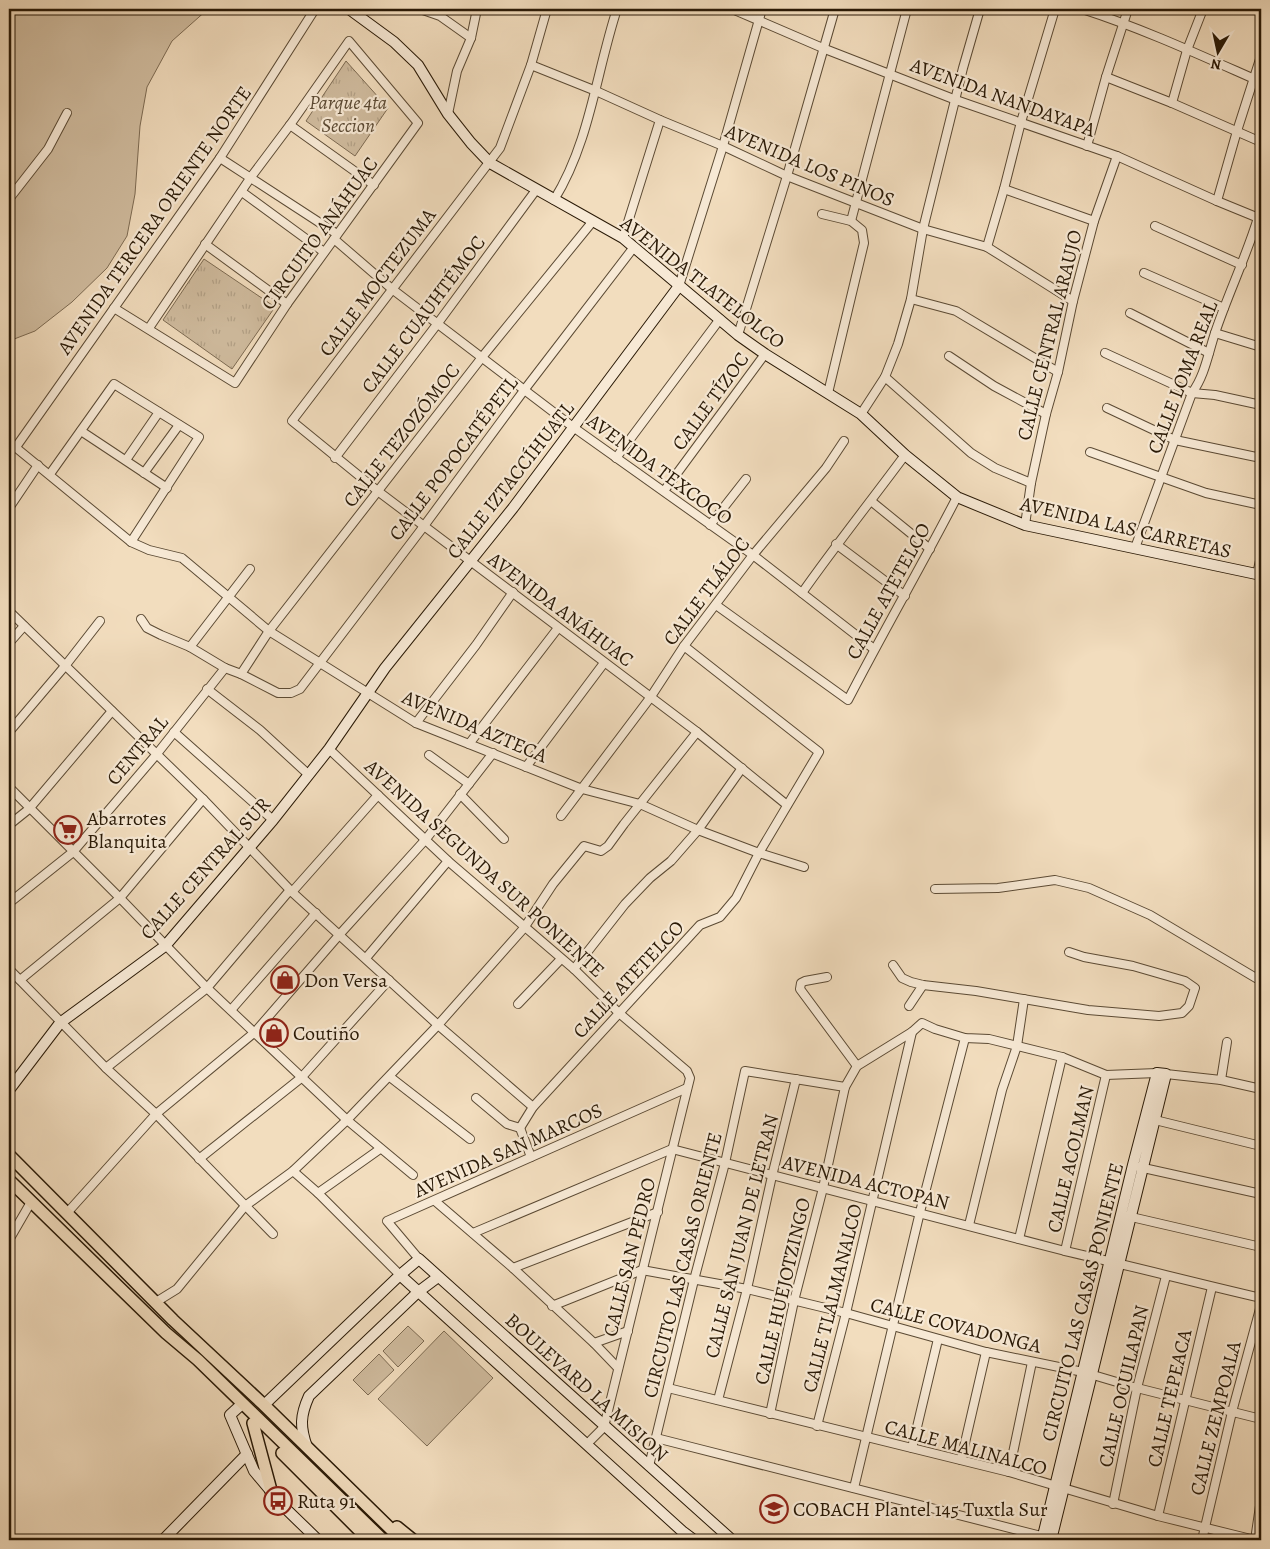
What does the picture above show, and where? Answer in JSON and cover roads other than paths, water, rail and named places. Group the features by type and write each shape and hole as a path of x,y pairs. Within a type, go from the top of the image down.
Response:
{"main road":[{"path":"9,1155 173,1320 264,1405 402,1540"},
{"path":"9,1180 240,1406 369,1540"},
{"path":"252,1418 272,1494"},
{"path":"252,1418 382,1540"},
{"path":"349,1488 414,1540"}],"street":[{"name":"AVENIDA TERCERA ORIENTE NORTE","path":"16,447 220,158 315,9"},
{"name":"AVENIDA TLATELOLCO","path":"349,9 394,42 418,65 448,114 490,163 623,238 679,286 765,354 861,414 905,455 957,497"},
{"path":"420,9 440,16 471,38"},
{"path":"448,114 457,71 471,38 477,9"},
{"name":"CALLE MOCTEZUMA","path":"292,421 500,148 530,65 547,9"},
{"path":"554,200 574,162 596,91 616,9"},
{"name":"AVENIDA NANDAYAPA","path":"732,9 825,49 956,100 1116,156 1217,202 1260,218"},
{"path":"679,286 724,146 762,9"},
{"path":"738,334 788,176 836,9"},
{"path":"851,221 907,9"},
{"path":"861,414 885,377 898,344 911,299 923,229 963,68 980,9"},
{"path":"987,247 1004,189 1020,122 1055,9"},
{"path":"1082,9 1122,22 1219,62 1257,80"},
{"path":"1087,146 1122,22 1128,9"},
{"path":"1172,103 1203,9"},
{"name":"CIRCUITO ANÁHUAC","path":"349,42 418,123 287,304 235,383 149,328 251,177 349,42"},
{"path":"1217,202 1236,131 1257,80 1261,56"},
{"name":"AVENIDA LOS PINOS","path":"530,65 724,146 788,176 923,229 987,247 1073,301"},
{"path":"1106,77 1172,103 1261,142"},
{"path":"9,200 48,149 67,113"},
{"path":"623,238 660,120"},
{"path":"290,125 374,185"},
{"name":"CALLE CENTRAL ARAUJO","path":"1025,524 1031,483 1073,301 1094,221 1116,156"},
{"name":"AVENIDA TEXCOCO","path":"220,158 251,177 335,236 392,289 483,356 573,427 753,555 874,649"},
{"path":"1004,189 1094,221"},
{"name":"CALLE CUAUHTÉMOC","path":"335,458 536,190"},
{"path":"242,192 324,252"},
{"path":"822,214 851,221 862,230 864,243 828,393"},
{"name":"CALLE LOMA REAL","path":"1135,548 1192,393 1204,373 1224,308 1260,218"},
{"name":"CALLE TEZOZÓMOC","path":"241,674 269,631 483,356 593,221"},
{"path":"1155,226 1242,265"},
{"path":"205,244 287,304"},
{"name":"CALLE POPOCATÉPETL","path":"241,674 278,693 291,693 300,689 634,247"},
{"path":"1144,273 1224,308"},
{"name":"CALLE IZTACCÍHUATL","path":"367,694 385,668 513,508 679,286"},
{"path":"911,299 956,311 1058,372"},
{"path":"114,308 149,328"},
{"path":"1130,314 1209,353"},
{"path":"616,458 720,319"},
{"path":"1215,333 1261,347"},
{"path":"1105,353 1192,393 1215,395 1261,405"},
{"name":"CALLE TÍZOC","path":"664,492 765,354"},
{"path":"949,356 994,386 1046,414"},
{"path":"885,377 971,453 995,468 1031,483"},
{"path":"9,442 131,542 199,437 114,384 50,474"},
{"path":"1107,408 1174,440 1261,458"},
{"path":"126,460 159,412"},
{"name":"AVENIDA ANÁHUAC","path":"292,421 335,458 697,732 787,805"},
{"path":"144,473 179,425"},
{"path":"81,431 167,488"},
{"name":"CALLE TLÁLOC","path":"561,816 650,698 684,646 753,555 826,468 844,441"},
{"path":"1090,452 1206,493 1261,505"},
{"path":"802,593 836,544 905,455"},
{"path":"9,508 38,465"},
{"path":"710,525 746,479"},
{"name":"AVENIDA LAS CARRETAS","path":"957,497 1025,524 1259,575"},
{"name":"CALLE ATETELCO","path":"716,605 848,700 957,497"},
{"path":"871,501 930,549"},
{"name":"AVENIDA AZTECA","path":"131,542 148,550 182,558 269,631 416,723 582,789 640,804 698,830 804,867"},
{"path":"836,544 905,596"},
{"path":"1259,575 1261,556"},
{"path":"190,647 250,569"},
{"path":"416,723 476,645 513,592"},
{"path":"9,611 203,799 291,891 438,1025 533,1107"},
{"path":"141,619 147,628 190,647 225,668 241,674"},
{"path":"9,732 100,621"},
{"path":"9,643 24,626"},
{"path":"469,744 558,628"},
{"name":"CALLE ATETELCO","path":"520,1128 533,1107 700,925 720,917 736,898 787,805 819,752 684,646"},
{"path":"526,766 604,663"},
{"name":"CENTRAL","path":"9,903 73,852 156,755 225,668"},
{"path":"207,689 260,730 309,775"},
{"name":"CALLE CENTRAL SUR","path":"9,1090 60,1022 165,946 273,820 329,749 367,694"},
{"path":"9,825 30,809 112,711"},
{"path":"174,732 273,820"},
{"path":"156,1302 177,1289 245,1206 293,1171 390,1077 524,928 553,884 584,846 600,851 608,846 697,732"},
{"name":"AVENIDA SEGUNDA SUR PONIENTE","path":"329,749 448,861 574,969 619,1013 687,1071"},
{"path":"67,1213 156,1114 255,1032 426,839 493,753"},
{"path":"430,755 468,784"},
{"path":"574,969 625,904 650,878 671,861 698,830 742,768"},
{"path":"9,788 120,898 206,988 347,1120 413,1175"},
{"name":"AVENIDA SEGUNDA SUR PONIENTE","path":"460,794 504,839"},
{"path":"106,1068 206,988 378,795"},
{"path":"20,980 120,898 203,799"},
{"path":"366,958 448,861"},
{"path":"934,889 998,888 1055,880 1089,888 1150,915 1261,981"},
{"path":"231,1010 316,913"},
{"path":"893,965 902,978 924,985 1088,1010 1159,1016 1182,1013 1189,1006 1195,988 1185,981 1133,966 1084,957 1068,952"},
{"path":"518,1004 561,959"},
{"path":"9,969 106,1068 156,1114 273,1234"},
{"path":"827,977 805,981 801,983 800,989 857,1066 912,1032 922,1023 966,1038 989,1039 1062,1057 1106,1075 1162,1074 1221,1080 1261,1089"},
{"path":"199,1160 301,1078 388,980"},
{"path":"909,1006 924,985"},
{"path":"969,1225 1002,1090 1017,1046 1024,999"},
{"name":"CALLE TLALMANALCO","path":"817,1426 846,1313 912,1032"},
{"path":"854,1488 920,1212 966,1038"},
{"path":"1221,1080 1227,1042"},
{"path":"1019,1239 1062,1057"},
{"name":"CALLE HUEJOTZINGO","path":"770,1414 794,1302 823,1188 845,1087 857,1066"},
{"name":"CALLE SAN PEDRO","path":"604,1427 690,1078 687,1071"},
{"name":"CIRCUITO LAS CASAS ORIENTE","path":"650,1466 694,1280 725,1163 745,1071 796,1079"},
{"name":"CIRCUITO LAS CASAS PONIENTE","path":"1049,1539 1087,1373 1162,1074"},
{"name":"CALLE ACOLMAN","path":"1065,1251 1106,1075"},
{"path":"390,1077 470,1139"},
{"path":"796,1079 845,1087"},
{"name":"CALLE SAN JUAN DE LETRAN","path":"718,1400 747,1290 796,1079"},
{"name":"AVENIDA SAN MARCOS","path":"418,1259 387,1221 687,1088"},
{"path":"476,1098 507,1124 520,1128 531,1157"},
{"path":"1150,1119 1261,1146"},
{"path":"318,1193 380,1149"},
{"path":"474,1233 672,1149"},
{"name":"AVENIDA ACTOPAN","path":"672,1149 1065,1251 1261,1298"},
{"path":"1138,1166 1261,1194"},
{"path":"293,1171 318,1193 418,1292 694,1540"},
{"path":"435,1201 474,1233 594,1343 618,1368"},
{"path":"9,1240 31,1202"},
{"path":"512,1268 658,1212"},
{"path":"1126,1216 1261,1247"},
{"path":"264,1405 418,1259"},
{"name":"BOULEVARD LA MISION","path":"418,1259 732,1540"},
{"path":"552,1306 642,1270"},
{"name":"CALLE COVADONGA","path":"642,1270 747,1290 846,1313 986,1352 1087,1373 1136,1388 1261,1419"},
{"path":"307,1447 301,1422 303,1410 309,1396 418,1292 438,1276"},
{"name":"CALLE OCUILAPAN","path":"1113,1504 1136,1388 1166,1276"},
{"name":"CALLE TEPEACA","path":"1158,1516 1212,1287"},
{"name":"CALLE ZEMPOALA","path":"1202,1540 1232,1412 1261,1305"},
{"path":"594,1343 628,1331"},
{"path":"912,1448 938,1339"},
{"path":"962,1460 986,1352"},
{"path":"1009,1472 1032,1362"},
{"name":"CALLE MALINALCO","path":"668,1388 1009,1472 1113,1504 1255,1540"},
{"path":"240,1406 230,1416 254,1471 272,1494 318,1540"},
{"path":"587,1444 604,1427"},
{"path":"656,1438 1049,1539"},
{"path":"163,1540 247,1454"},
{"path":"1255,1540 1261,1499"}],"place":[{"name":"Abarrotes Blanquita","path":"68,830"},
{"name":"Don Versa","path":"285,980"},
{"name":"Coutiño","path":"274,1033"},
{"name":"Ruta 91","path":"278,1501"},
{"name":"COBACH Plantel 145 Tuxtla Sur","path":"774,1509"}],"park label":[{"name":"Parque 4ta Seccion","path":"348,114"}]}
